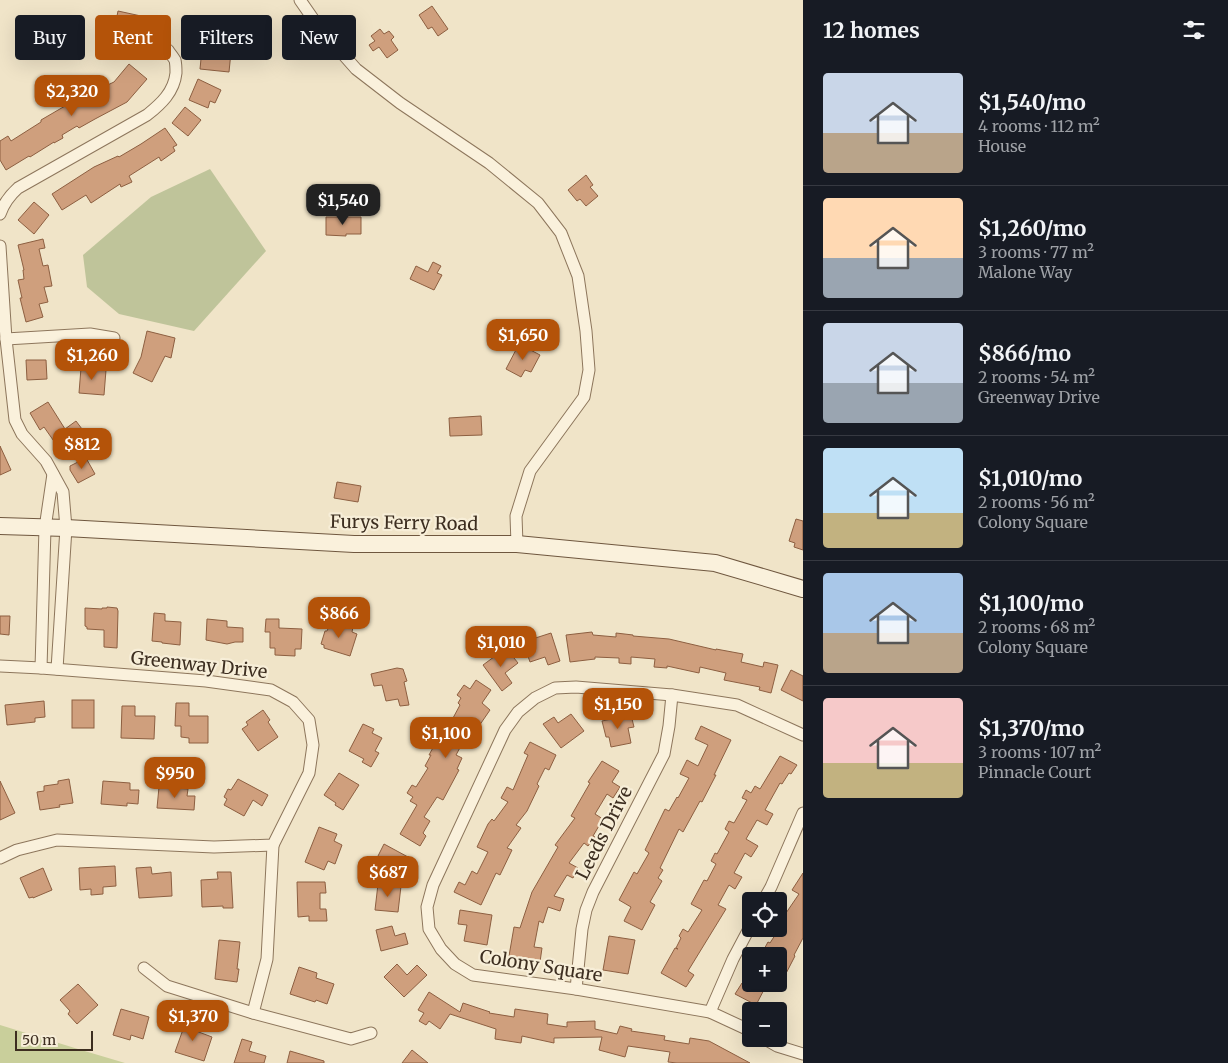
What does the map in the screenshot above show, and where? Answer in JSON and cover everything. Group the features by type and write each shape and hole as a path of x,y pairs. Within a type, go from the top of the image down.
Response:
{"main road":[{"name":"Furys Ferry Road","path":"0,526 354,544 517,544 715,563 803,588"}],"street":[{"path":"300,0 318,26 356,70 400,103 489,163 538,204 561,233 578,276 586,331 588,370 584,397 530,471 516,516 517,544"},
{"path":"0,214 9,196 18,188 147,115 157,107 166,98 175,78 176,62 171,54"},
{"path":"0,246 6,339 15,420 22,434 46,461 62,492 66,528 57,669"},
{"path":"6,339 90,334 114,338"},
{"path":"41,668 45,528 53,474"},
{"name":"Greenway Drive","path":"0,666 206,680 262,688 272,690 293,702 309,720 313,745 309,773 273,845 267,959 253,1013"},
{"name":"Colony Square","path":"742,1027 710,1012 576,989 473,975 455,964 441,949 430,929 427,907 433,885 505,730 518,712 536,698 555,688 576,687 672,695 737,705 803,736"},
{"name":"Leeds Drive","path":"576,989 582,929 586,910 593,892 664,754 672,695"},
{"path":"768,892 803,813"},
{"path":"0,858 17,850 57,840 214,847 273,845"},
{"path":"710,1012 745,937"},
{"path":"144,968 167,986 253,1013 351,1039 371,1033"},
{"path":"780,1047 803,1054"}],"green space":[{"path":"210,169 266,251 194,331 119,314 87,287 83,255 151,197"},
{"path":"0,1025 78,1049 125,1063 0,1063"}],"building":[{"path":"432,6 448,29 438,36 432,27 428,29 419,15"},
{"path":"118,11 136,15 117,15"},
{"path":"380,29 384,34 389,31 394,37 391,40 398,50 387,58 379,47 373,51 369,45 375,41 371,36"},
{"path":"201,60 230,60 229,72 200,69"},
{"path":"129,64 147,79 127,102 79,128 77,126 62,135 63,138 6,170 0,160 0,141 8,136 11,141 94,85 97,90 114,82"},
{"path":"198,79 221,90 215,103 210,101 208,108 189,100"},
{"path":"185,107 201,120 188,136 172,123"},
{"path":"165,128 177,145 173,147 175,151 161,161 159,157 129,176 132,182 121,187 120,184 91,203 86,195 62,210 52,194 94,167 119,157"},
{"path":"586,175 593,185 590,187 598,196 586,206 580,199 577,201 568,190"},
{"path":"34,202 49,215 34,234 18,220"},
{"path":"326,217 361,217 361,234 346,234 346,236 326,235"},
{"path":"43,239 45,248 39,249 43,266 48,265 52,286 44,287 48,302 39,304 43,317 26,322 18,280 24,279 24,270 18,245"},
{"path":"433,262 441,266 437,273 442,275 434,290 410,279 416,266 428,272"},
{"path":"147,331 175,338 171,358 165,356 152,382 133,373 141,357"},
{"path":"519,344 540,355 531,372 525,370 521,377 506,369"},
{"path":"26,360 46,360 47,379 27,380"},
{"path":"81,368 106,370 104,395 79,393"},
{"path":"48,402 65,429 76,421 88,437 69,450 64,443 58,447 44,427 40,430 30,413"},
{"path":"481,416 482,435 450,436 449,418"},
{"path":"0,446 11,470 0,475"},
{"path":"86,458 95,474 78,483 70,470 70,466"},
{"path":"337,482 361,486 358,502 334,498"},
{"path":"796,519 803,521 803,550 794,547 795,543 789,541"},
{"path":"107,607 117,608 118,611 117,648 104,647 104,630 87,629 85,626 85,608 102,609"},
{"path":"154,613 165,614 165,621 181,622 180,645 152,641"},
{"path":"0,616 10,616 9,635 0,634"},
{"path":"207,619 227,621 227,627 243,628 243,642 227,644 206,640"},
{"path":"266,619 279,619 279,628 302,629 301,649 295,649 295,656 275,655 275,648 270,648 270,632 265,632"},
{"path":"331,622 353,627 352,632 357,634 350,656 324,648 324,645 321,644 325,631 327,631"},
{"path":"592,632 593,635 616,637 616,633 669,639 743,654 741,662 763,667 764,662 778,665 771,693 759,690 760,687 724,680 726,673 700,667 699,673 667,666 667,668 654,667 655,659 631,657 631,664 619,663 619,658 595,657 595,659 570,662 566,635"},
{"path":"551,633 560,661 548,665 545,657 530,662 523,642"},
{"path":"506,648 518,663 505,673 512,683 502,691 483,665"},
{"path":"397,668 403,669 407,681 404,682 409,705 400,706 398,699 386,701 382,685 374,686 371,674"},
{"path":"791,670 803,676 803,701 781,690"},
{"path":"476,680 491,690 482,703 490,710 479,726 481,727 475,737 468,733 456,755 462,758 457,769 459,770 443,800 437,797 424,817 430,821 423,833 426,836 420,846 400,834 417,805 410,801 413,797 407,793 412,785 416,787 428,768 425,766 431,755 429,755 435,744 438,746 460,705 458,703 461,698 457,695 464,685 470,689"},
{"path":"72,700 94,700 94,728 72,728"},
{"path":"44,701 45,717 35,718 35,722 7,725 5,705"},
{"path":"176,703 189,703 189,716 208,716 208,743 189,743 189,738 181,737 181,726 175,726"},
{"path":"122,706 135,706 135,716 155,716 154,739 121,738"},
{"path":"263,710 278,737 258,751 242,729 248,725 246,722"},
{"path":"571,714 584,731 561,748 543,724 554,717 558,723"},
{"path":"631,715 634,727 628,728 631,743 611,747 602,721"},
{"path":"363,724 374,729 372,733 382,738 375,751 379,753 371,767 362,762 364,759 349,751"},
{"path":"701,726 731,740 702,802 700,801 683,832 679,829 660,868 663,870 658,878 662,881 650,902 655,905 642,930 624,921 631,907 619,900 634,872 637,874 649,853 645,850 665,809 669,811 689,778 680,774 687,760 698,766 708,745 695,739"},
{"path":"530,742 556,755 549,770 545,768 527,811 516,825 521,828 507,848 512,850 500,875 496,873 481,905 454,892 459,882 465,885 472,871 477,874 488,852 477,847 488,824 492,819 494,821 508,802 501,798 507,787 513,790 528,755 524,753"},
{"path":"780,756 797,765 782,784 780,783 765,810 773,814 767,825 757,820 746,839 758,846 751,857 745,853 734,873 742,877 735,889 729,885 718,905 726,909 688,971 694,975 686,987 661,973 675,948 678,949 676,948 681,938 679,936 683,929 688,932 702,910 691,904 704,880 707,881 716,864 711,861 729,832 725,829 729,821 734,823 747,800 742,798 746,790 751,793 755,786 760,789"},
{"path":"602,761 619,771 612,782 620,787 613,798 607,794 595,814 603,819 593,836 595,837 588,846 584,843 569,863 578,868 573,878 567,875 554,896 564,899 560,911 548,907 543,923 539,921 534,947 542,948 540,962 509,956 514,927 520,928 532,892 558,847 555,845 575,818 571,816 590,783 588,782"},
{"path":"339,773 359,785 343,810 324,795"},
{"path":"69,779 73,803 40,810 37,792 44,791 44,786 58,784 58,781"},
{"path":"238,779 268,795 262,806 253,800 244,816 224,805 227,799 224,797 228,789 231,790"},
{"path":"0,781 15,813 0,820"},
{"path":"103,781 130,783 130,790 139,790 138,804 127,803 127,806 101,804"},
{"path":"159,787 188,789 187,796 195,796 194,810 157,808"},
{"path":"319,827 337,834 334,841 342,845 335,864 328,861 324,870 305,862"},
{"path":"384,844 408,857 403,866 400,864 393,877 373,866"},
{"path":"115,866 116,886 103,887 103,894 91,895 91,889 80,890 79,868"},
{"path":"151,867 152,874 171,872 172,896 139,898 136,868"},
{"path":"43,868 52,890 29,898 20,878"},
{"path":"217,872 231,872 233,908 223,908 223,906 202,907 201,880 218,879"},
{"path":"803,873 803,938 787,972 787,947 765,947 774,937 787,937 787,912 799,894 792,890"},
{"path":"297,882 325,882 326,893 320,893 320,909 326,909 327,921 309,921 309,916 298,917"},
{"path":"378,884 401,886 398,912 375,910"},
{"path":"460,910 492,915 487,945 464,941 467,925 458,924"},
{"path":"392,926 395,936 405,933 408,944 381,951 376,930"},
{"path":"609,936 635,940 628,974 603,970"},
{"path":"219,940 240,942 237,982 215,979"},
{"path":"397,964 407,975 417,965 427,975 404,997 384,977"},
{"path":"299,967 317,973 316,978 334,984 327,1004 290,994"},
{"path":"742,983 742,992 763,992 758,1002 750,1002 735,994"},
{"path":"78,984 98,1005 77,1024 68,1014 70,1011 60,1000"},
{"path":"429,992 460,1012 463,1003 489,1013 514,1017 515,1009 548,1014 547,1024 567,1027 567,1022 595,1021 595,1029 617,1034 620,1026 632,1029 631,1031 665,1036 664,1040 689,1044 690,1038 709,1041 750,1063 668,1062 670,1052 628,1046 625,1057 599,1050 602,1037 554,1038 554,1043 522,1036 521,1043 495,1039 496,1029 450,1014 440,1029 429,1021 426,1025 419,1021 424,1013 418,1010"},
{"path":"121,1009 149,1017 143,1039 131,1035 130,1040 113,1035"},
{"path":"186,1021 198,1025 196,1031 212,1037 204,1061 175,1052"},
{"path":"242,1039 252,1042 249,1051 266,1056 264,1063 234,1063"},
{"path":"412,1050 428,1063 402,1063"},
{"path":"290,1051 324,1061 324,1063 287,1063"}]}
